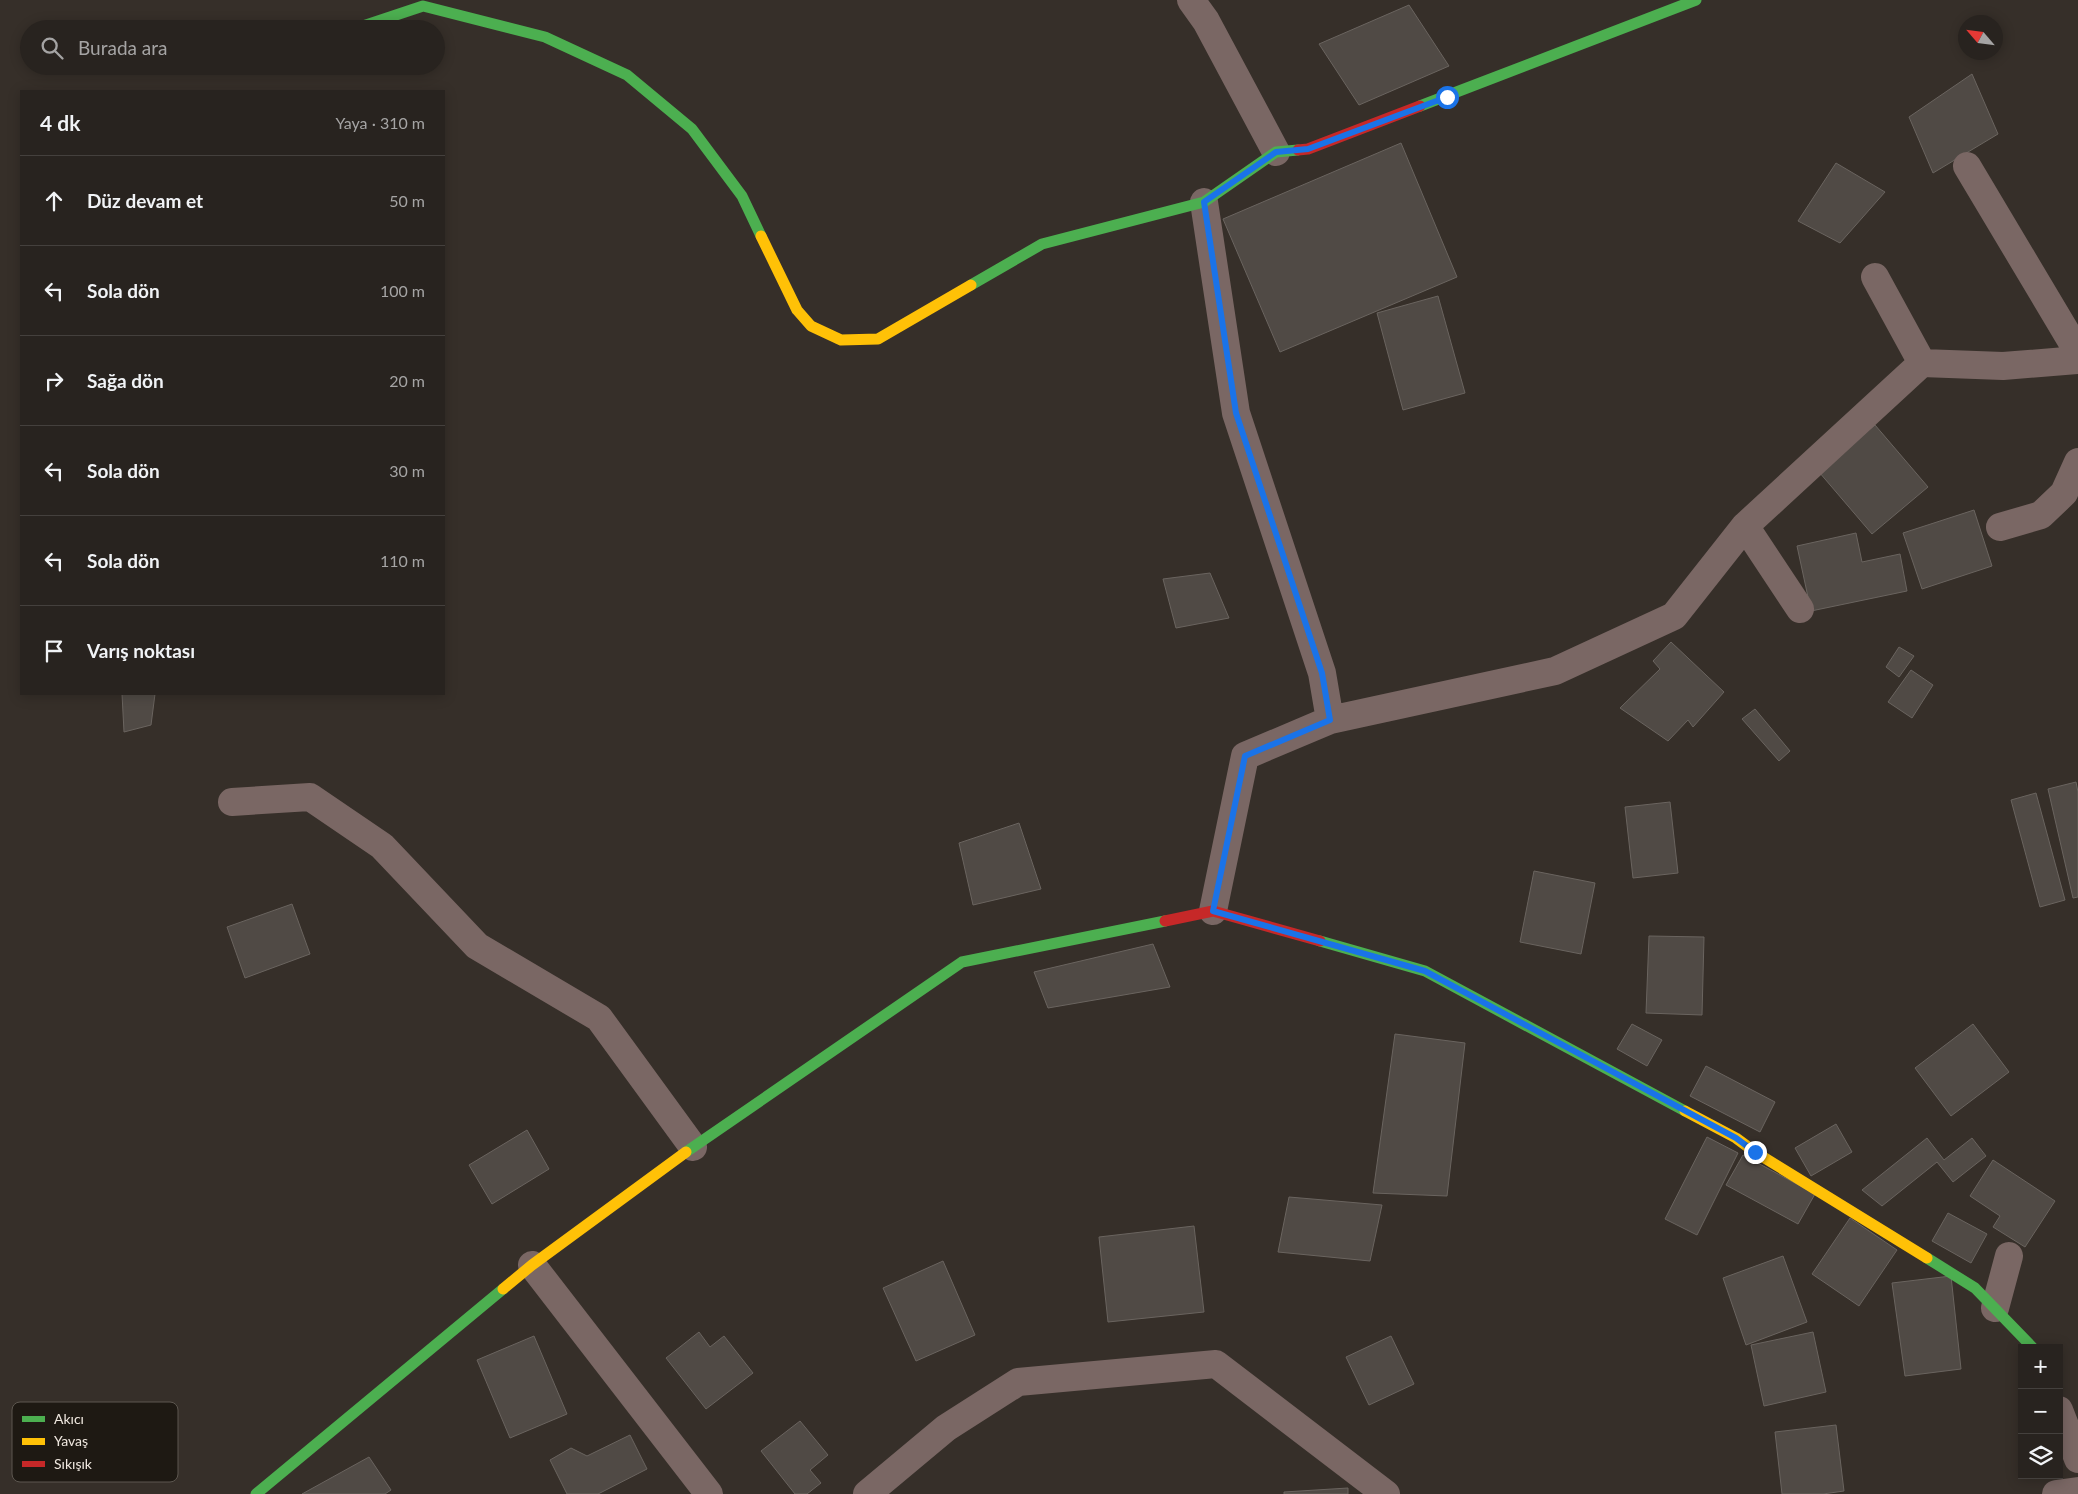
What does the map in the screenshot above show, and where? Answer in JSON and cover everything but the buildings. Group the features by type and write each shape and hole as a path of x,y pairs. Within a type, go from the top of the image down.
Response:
{"street":[{"path":"1191,0 1206,21 1276,152"},
{"path":"381,20 422,6 545,37 627,75 692,129 742,196 797,310 811,326 841,340 878,339 1042,244 1204,202 1276,152 1308,149 1696,0"},
{"path":"1967,166 2078,352"},
{"path":"1204,202 1236,413 1322,673 1330,720"},
{"path":"1875,277 1922,363"},
{"path":"1213,911 1245,756 1330,720 1555,671 1674,616 1745,526 1922,363 2003,366 2078,360"},
{"path":"2000,527 2041,515 2064,494 2078,462"},
{"path":"1745,526 1800,608"},
{"path":"232,802 310,797 382,846 477,946 599,1018 693,1147"},
{"path":"256,1494 532,1265 693,1147 962,962 1213,911 1425,971 1736,1138 1755,1152 1975,1288 2029,1344"},
{"path":"1995,1308 2008,1256"},
{"path":"532,1265 709,1494"},
{"path":"867,1494 946,1428 1018,1382 1216,1364 1386,1494"},
{"path":"2063,1420 2078,1459"},
{"path":"2056,1494 2078,1491"}],"traffic: fast":[{"path":"1420,106 1696,0"},
{"path":"381,20 423,6 545,37 627,75 692,129 742,196 761,236"},
{"path":"971,285 1042,244 1204,202 1276,152 1298,150"},
{"path":"686,1152 962,962 1165,921"},
{"path":"1320,941 1425,971 1685,1111"},
{"path":"1927,1258 1975,1288 2029,1344"},
{"path":"256,1494 503,1289"}],"traffic: slow":[{"path":"761,236 797,310 811,326 841,340 878,339 971,285"},
{"path":"1685,1111 1736,1138 1755,1152 1927,1258"},
{"path":"503,1289 532,1265 686,1152"}],"traffic: jam":[{"path":"1298,150 1308,149 1420,106"},
{"path":"1165,921 1213,911 1320,941"}],"route":[{"path":"1447,97 1308,149 1276,152 1204,202 1236,413 1322,673 1330,720 1245,756 1213,911 1425,971 1736,1138 1755,1152"}]}
